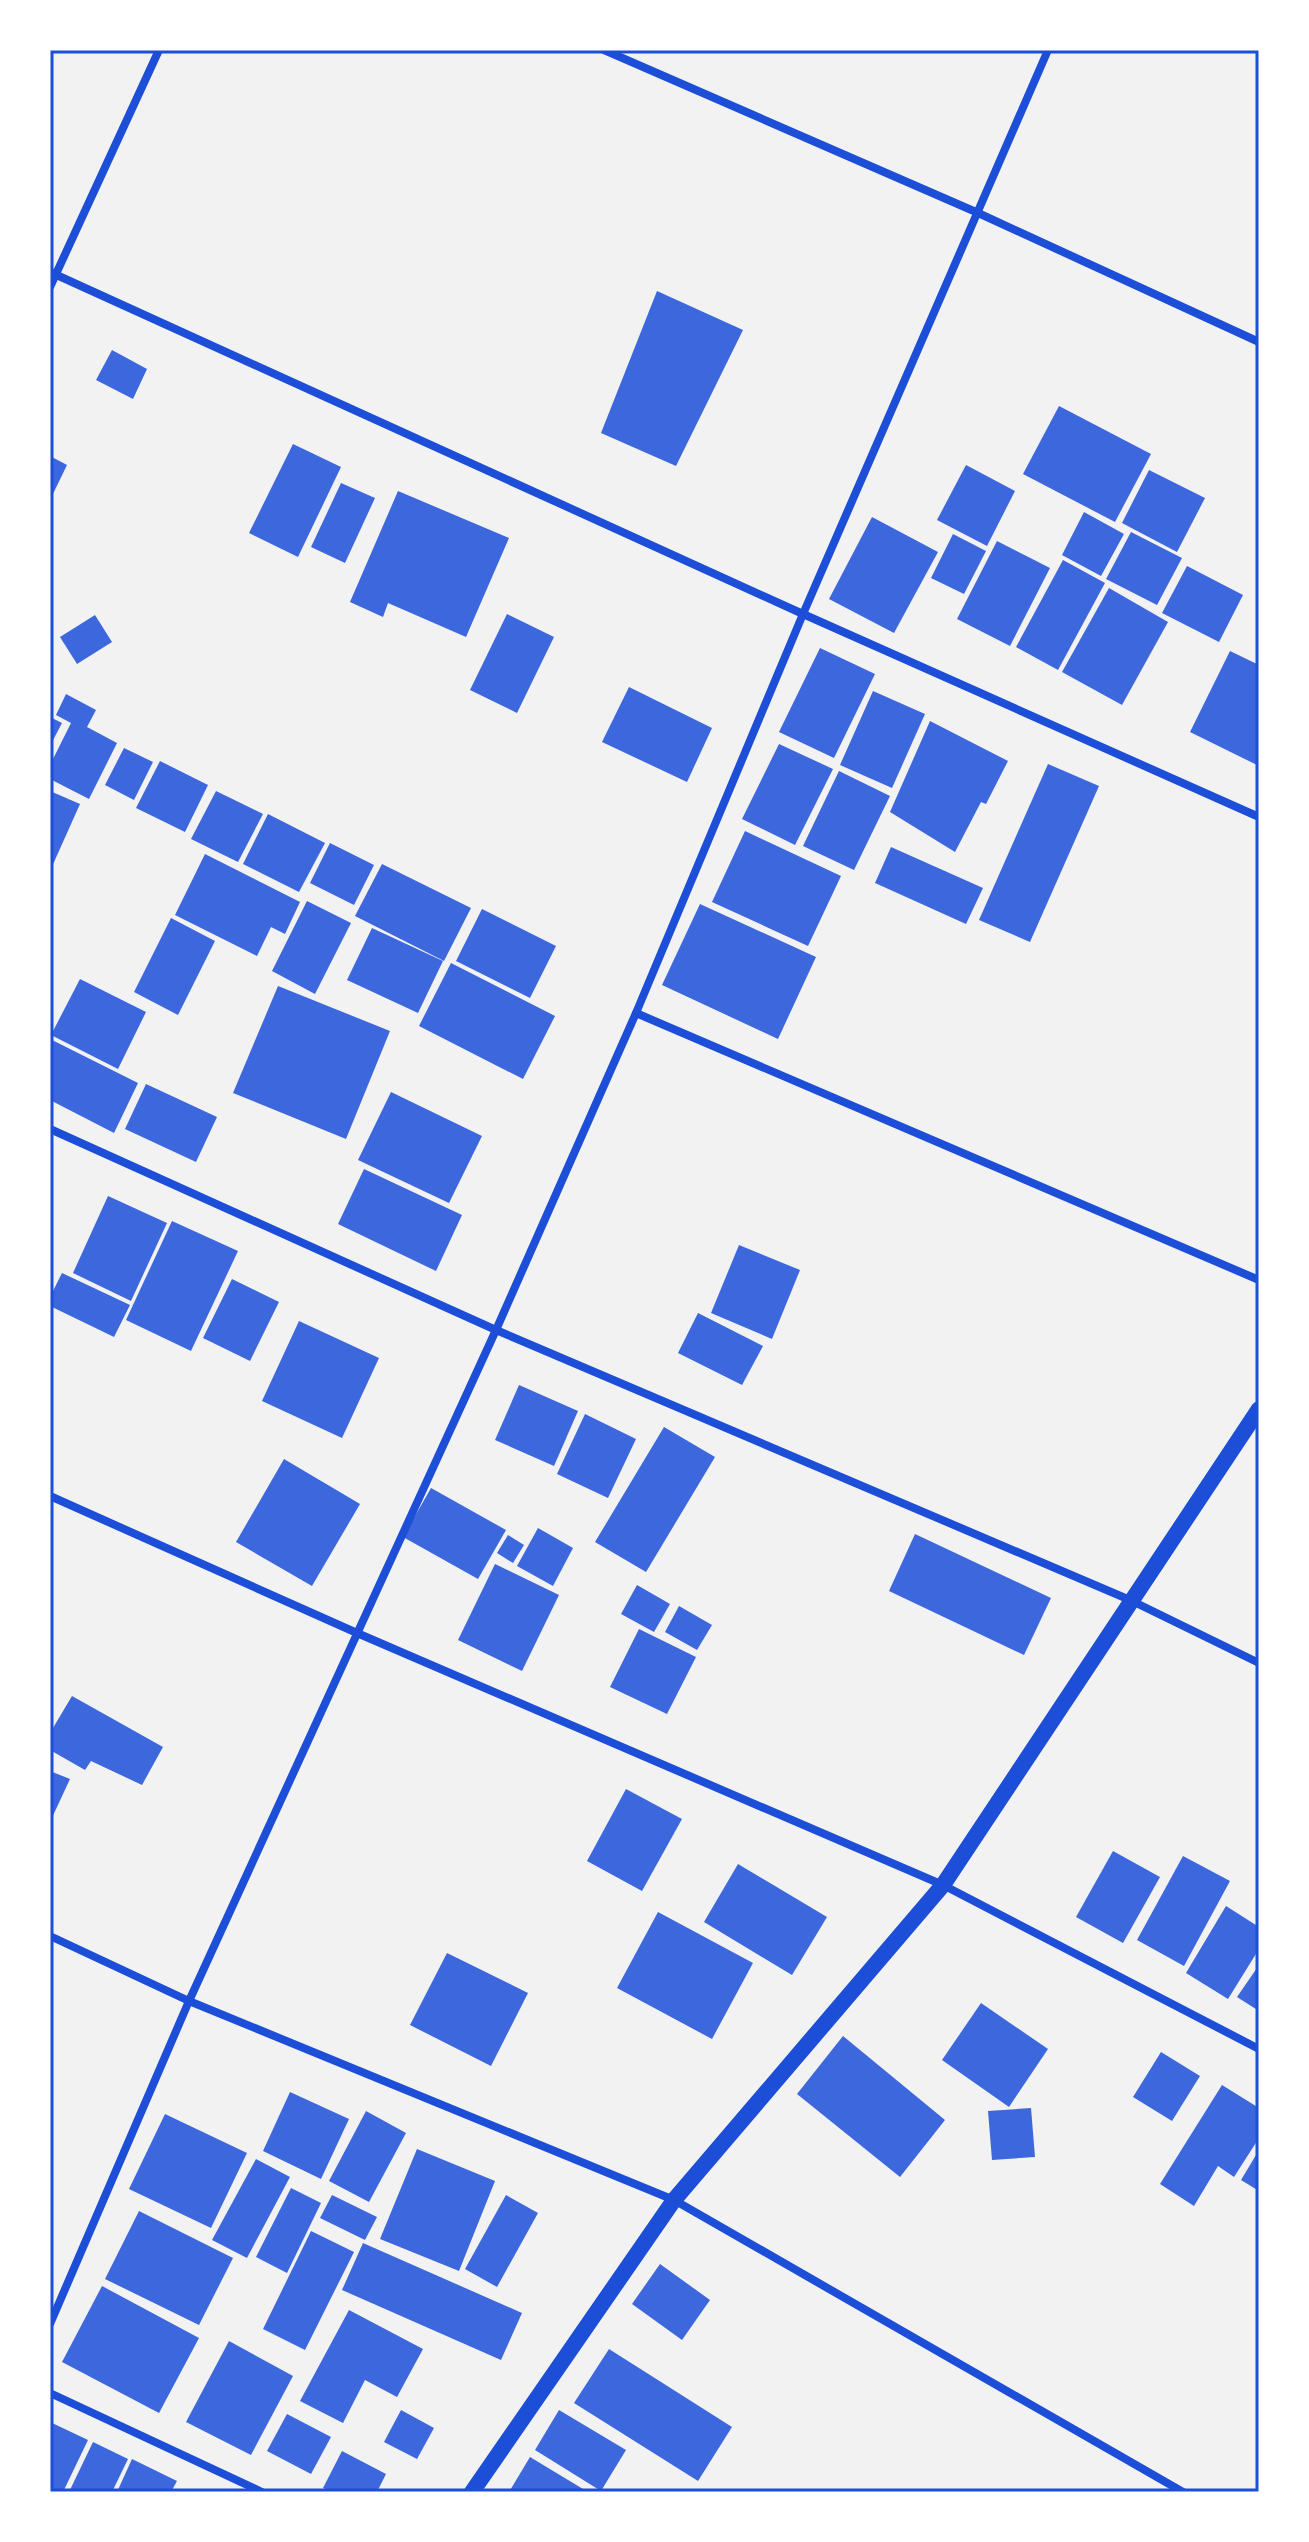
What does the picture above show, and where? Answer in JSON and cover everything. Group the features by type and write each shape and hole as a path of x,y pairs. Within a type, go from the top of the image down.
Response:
{"main road":[{"path":"472,2492 674,2200 943,1885 1259,1409"}],"street":[{"path":"50,287 53,273 159,50"},
{"path":"604,50 976,212 1259,342"},
{"path":"50,2324 189,2001 496,1330 636,1013 803,614 1048,50"},
{"path":"53,273 803,614 1259,817"},
{"path":"636,1013 1259,1280"},
{"path":"50,1129 496,1330 1130,1600 1259,1663"},
{"path":"50,1496 357,1633 943,1885 1259,2049"},
{"path":"50,1936 189,2001 674,2200 1183,2492"},
{"path":"50,2393 262,2492"}],"building":[{"path":"657,291 743,330 676,466 601,433"},
{"path":"112,350 147,369 133,399 96,380"},
{"path":"1059,406 1151,454 1115,522 1023,474"},
{"path":"293,444 341,467 298,557 249,533"},
{"path":"50,456 67,465 50,500"},
{"path":"966,465 1015,491 987,546 937,520"},
{"path":"1149,470 1205,498 1177,552 1122,523"},
{"path":"341,483 375,498 345,563 311,547"},
{"path":"398,491 509,538 466,637 388,603 383,617 350,602"},
{"path":"1084,512 1124,534 1101,576 1062,555"},
{"path":"872,517 938,552 894,633 829,599"},
{"path":"1131,532 1182,558 1157,605 1106,579"},
{"path":"953,534 986,551 964,594 931,578"},
{"path":"997,541 1050,568 1010,646 957,619"},
{"path":"1063,560 1105,583 1058,670 1016,647"},
{"path":"1187,566 1243,595 1219,642 1162,613"},
{"path":"1109,588 1168,622 1122,705 1062,672"},
{"path":"507,614 554,637 517,713 470,690"},
{"path":"95,615 112,642 77,664 60,637"},
{"path":"820,648 875,674 834,758 779,732"},
{"path":"1230,651 1259,665 1259,766 1190,732"},
{"path":"629,687 712,728 687,782 602,742"},
{"path":"873,691 925,714 892,788 840,765"},
{"path":"66,694 96,710 87,727 117,743 89,799 50,779 50,765 71,723 56,715"},
{"path":"50,717 62,723 50,746"},
{"path":"930,721 1008,761 986,804 981,802 955,852 890,812"},
{"path":"779,744 833,769 795,845 742,819"},
{"path":"124,748 153,762 134,800 105,785"},
{"path":"160,761 208,785 185,832 136,808"},
{"path":"1048,764 1099,786 1030,942 979,920"},
{"path":"839,771 890,796 854,870 803,846"},
{"path":"50,791 80,804 50,871"},
{"path":"216,791 263,814 238,862 191,839"},
{"path":"268,814 325,843 299,892 243,864"},
{"path":"745,831 841,876 808,946 712,902"},
{"path":"330,843 374,865 354,905 310,883"},
{"path":"891,847 983,888 966,924 875,883"},
{"path":"205,854 300,902 285,934 271,927 257,956 175,915"},
{"path":"382,864 471,908 444,961 355,916"},
{"path":"307,901 351,923 315,994 272,971"},
{"path":"700,904 816,957 778,1039 662,985"},
{"path":"482,909 556,946 530,998 456,961"},
{"path":"171,918 215,941 178,1015 134,992"},
{"path":"372,928 443,961 418,1013 347,980"},
{"path":"451,963 555,1016 523,1079 419,1026"},
{"path":"80,979 146,1012 118,1069 51,1035"},
{"path":"278,986 390,1031 346,1139 233,1093"},
{"path":"50,1039 138,1083 114,1133 50,1100"},
{"path":"146,1084 217,1117 196,1162 125,1129"},
{"path":"391,1092 482,1136 449,1203 358,1160"},
{"path":"364,1169 462,1215 436,1271 338,1224"},
{"path":"108,1196 167,1223 131,1301 73,1273"},
{"path":"172,1221 238,1251 191,1351 126,1320"},
{"path":"739,1245 800,1270 772,1339 711,1313"},
{"path":"62,1273 130,1305 114,1337 50,1306 50,1297"},
{"path":"232,1279 279,1302 250,1361 203,1338"},
{"path":"698,1313 763,1346 742,1385 678,1353"},
{"path":"299,1321 379,1358 342,1438 262,1401"},
{"path":"519,1385 578,1411 554,1466 495,1440"},
{"path":"585,1414 636,1439 608,1498 557,1474"},
{"path":"664,1427 715,1457 646,1572 595,1542"},
{"path":"284,1459 360,1504 312,1586 236,1542"},
{"path":"431,1488 506,1530 478,1579 403,1537"},
{"path":"538,1528 573,1548 553,1586 517,1566"},
{"path":"915,1534 1051,1598 1024,1655 889,1591"},
{"path":"508,1535 524,1545 513,1563 497,1553"},
{"path":"495,1564 559,1595 522,1671 458,1640"},
{"path":"637,1585 670,1604 654,1632 621,1614"},
{"path":"679,1606 712,1625 697,1650 665,1632"},
{"path":"639,1629 696,1657 667,1714 610,1687"},
{"path":"72,1696 163,1747 142,1785 91,1761 85,1770 50,1750 50,1733"},
{"path":"50,1771 70,1779 50,1822"},
{"path":"626,1789 682,1819 642,1891 587,1861"},
{"path":"1113,1851 1160,1877 1123,1943 1076,1917"},
{"path":"1183,1856 1230,1881 1184,1966 1137,1940"},
{"path":"738,1864 827,1917 792,1975 704,1922"},
{"path":"1226,1906 1259,1927 1259,1949 1228,1999 1186,1973"},
{"path":"658,1912 753,1963 712,2039 617,1988"},
{"path":"447,1953 528,1993 491,2066 410,2025"},
{"path":"1259,1965 1259,2011 1237,1997"},
{"path":"981,2003 1048,2049 1009,2107 942,2060"},
{"path":"843,2036 945,2120 900,2177 797,2094"},
{"path":"1161,2052 1200,2076 1172,2121 1133,2097"},
{"path":"1222,2085 1259,2108 1259,2138 1234,2177 1218,2166 1194,2206 1160,2184"},
{"path":"290,2092 349,2119 321,2179 263,2151"},
{"path":"1031,2108 1035,2157 992,2160 988,2111"},
{"path":"366,2111 406,2133 369,2202 329,2181"},
{"path":"165,2114 247,2153 211,2228 129,2189"},
{"path":"417,2149 495,2181 459,2271 380,2239"},
{"path":"1259,2150 1259,2191 1241,2180"},
{"path":"256,2159 290,2177 247,2258 212,2240"},
{"path":"291,2188 321,2203 287,2273 256,2257"},
{"path":"332,2195 377,2217 365,2240 320,2218"},
{"path":"506,2195 538,2213 497,2287 465,2269"},
{"path":"139,2211 233,2258 199,2325 105,2279"},
{"path":"311,2231 354,2252 305,2350 263,2329"},
{"path":"363,2243 522,2313 501,2360 342,2290"},
{"path":"660,2264 710,2300 682,2340 632,2304"},
{"path":"102,2286 199,2338 159,2413 62,2362"},
{"path":"349,2310 423,2349 397,2397 365,2380 343,2423 300,2401"},
{"path":"229,2341 293,2376 251,2455 186,2422"},
{"path":"609,2349 732,2427 698,2481 574,2403"},
{"path":"401,2410 434,2428 417,2459 384,2442"},
{"path":"559,2410 626,2450 601,2491 535,2450"},
{"path":"287,2414 331,2437 311,2474 267,2451"},
{"path":"50,2422 88,2440 63,2492 50,2492"},
{"path":"93,2442 128,2459 112,2492 69,2492"},
{"path":"342,2451 386,2474 377,2492 332,2492 323,2488"},
{"path":"530,2457 588,2492 509,2492"},
{"path":"132,2459 177,2481 171,2492 117,2492"}]}
